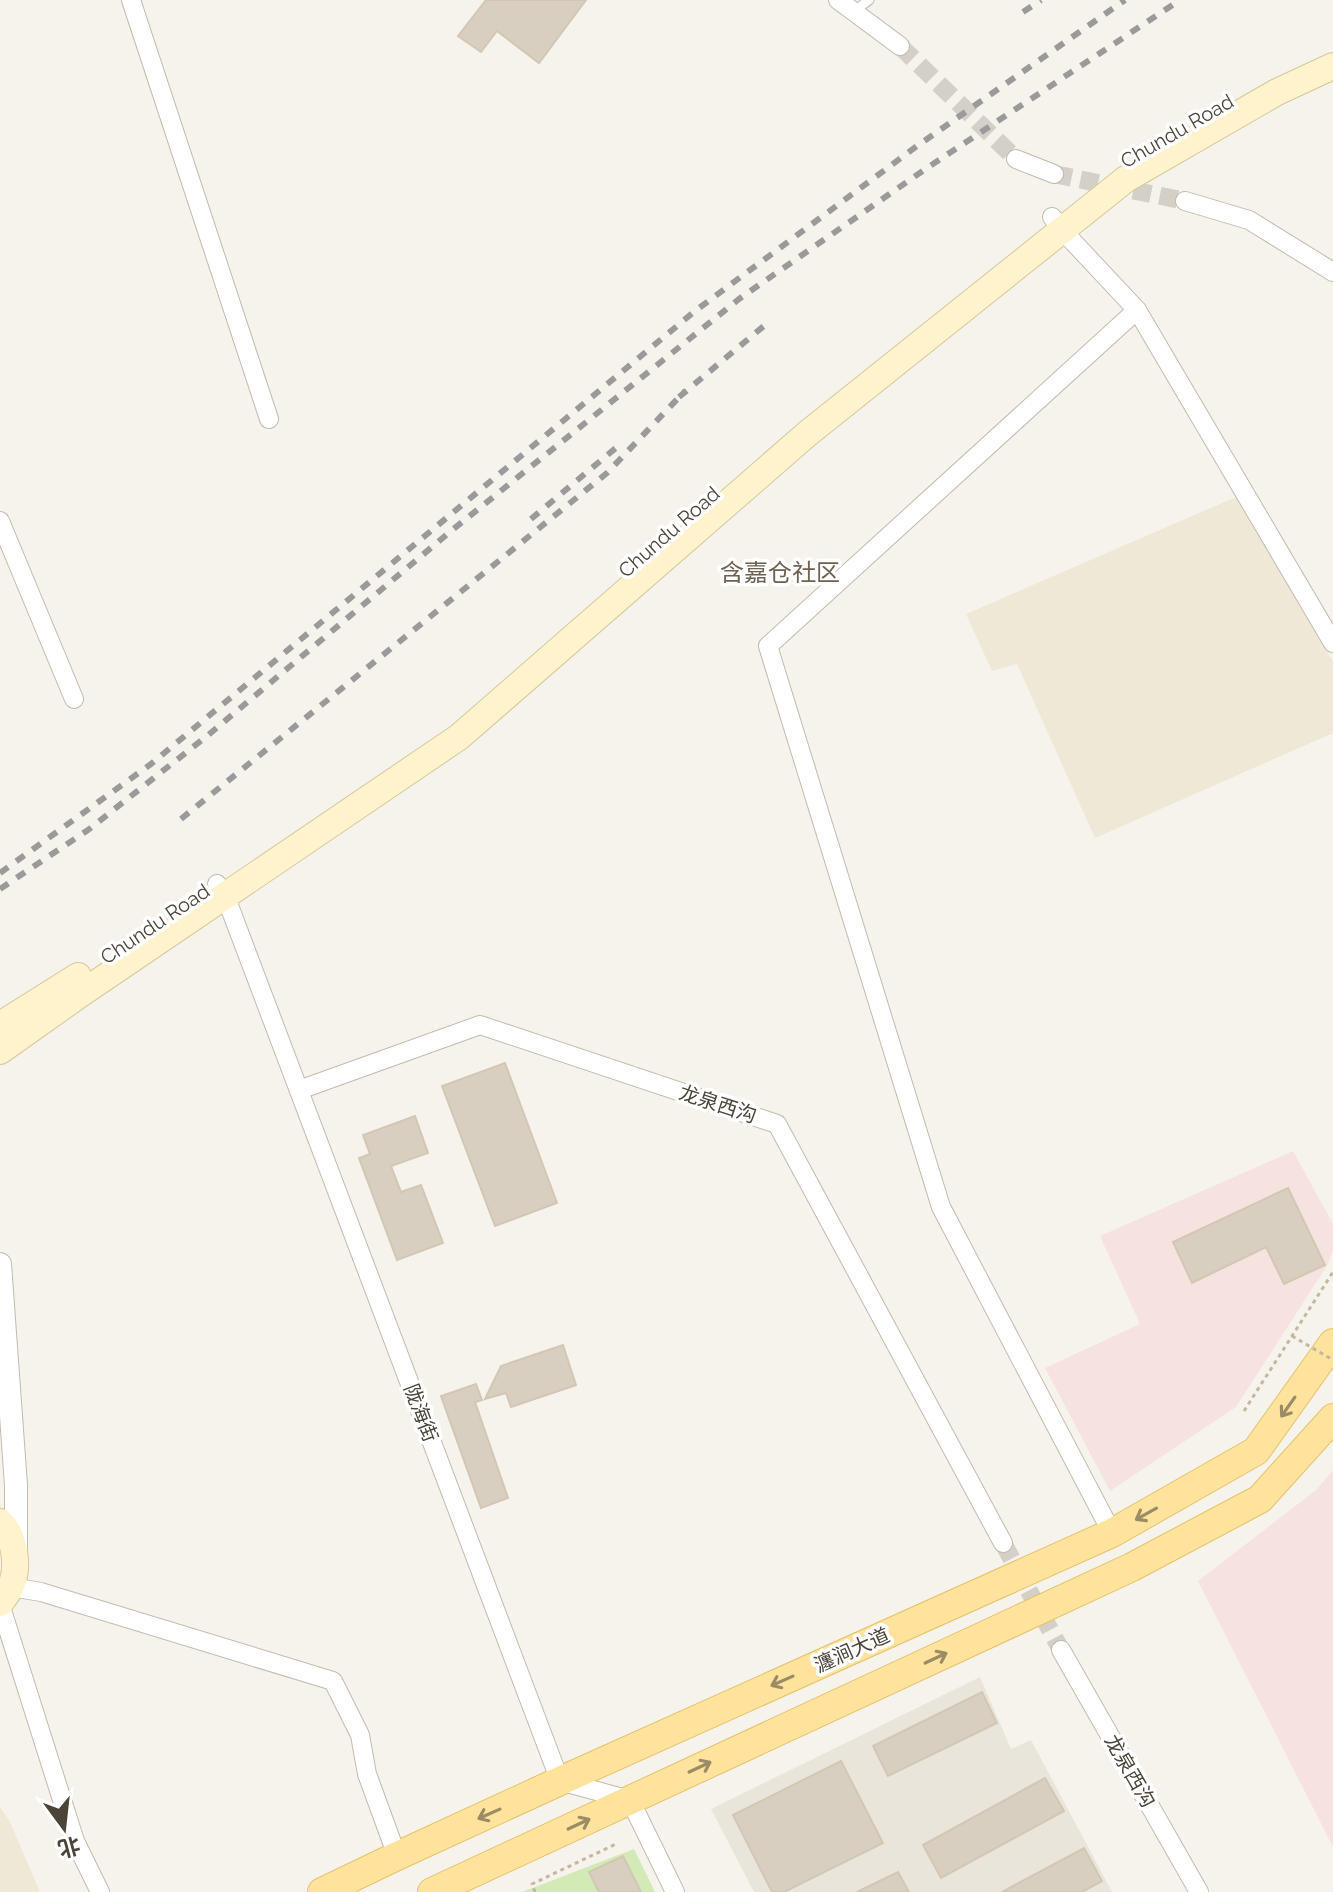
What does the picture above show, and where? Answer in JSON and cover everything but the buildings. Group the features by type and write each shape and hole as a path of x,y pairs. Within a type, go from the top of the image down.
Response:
{"main road":[{"name":"Chundu Road","path":"6,1034 79,995 221,890 459,737 807,434 1057,224 1117,166 1269,77 1333,48"},
{"name":"Chundu Road","path":"1057,224 1126,179 1277,92 1333,66"},
{"name":"瀍涧大道","path":"322,1892 560,1781 1112,1533 1256,1451 1333,1343"},
{"name":"瀍涧大道","path":"432,1892 1117,1573 1260,1499 1333,1418"},
{"path":"0,1522 5,1526 14,1549 7,1591"}],"street":[{"path":"131,0 269,419"},
{"path":"838,0 900,46"},
{"path":"1016,159 1054,174"},
{"path":"1185,201 1249,220 1333,272"},
{"path":"1057,224 1137,310 1333,643"},
{"path":"1112,1533 941,1207 768,646 1137,310"},
{"path":"0,521 74,699"},
{"name":"陇海街","path":"221,890 560,1781"},
{"name":"龙泉西沟","path":"299,1090 480,1025 777,1124 1003,1543"},
{"path":"0,1264 16,1485 7,1591 75,1841 100,1892"},
{"path":"0,1429 3,1467 0,1474"},
{"path":"7,1591 41,1592 333,1681 360,1735 367,1774 397,1856"},
{"name":"龙泉西沟","path":"1061,1650 1199,1892"},
{"path":"560,1781 630,1800 675,1892"}],"lane":[{"path":"853,12 869,0"}],"path":[{"path":"1244,1411 1333,1272"},
{"path":"1292,1336 1333,1360"},
{"path":"535,1892 532,1884 616,1844"}],"shaded area":[{"path":"1236,497 1333,662 1333,733 1095,838 1017,664 992,671 966,614"},
{"path":"1293,1151 1333,1224 1333,1250 1328,1264 1236,1407 1110,1491 1045,1368 1140,1324 1100,1236"},
{"path":"1333,1470 1333,1847 1198,1581 1316,1490"},
{"path":"980,1677 1011,1749 1031,1740 1112,1892 754,1892 711,1809"},
{"path":"0,1807 10,1822 40,1892 0,1892"}],"green space":[{"path":"634,1849 655,1892 522,1892"}],"tunnel":[{"path":"900,46 1016,159"},
{"path":"1054,174 1185,201"},
{"path":"1003,1543 1061,1650"}],"railway":[{"path":"1023,12 1041,0"},
{"path":"0,873 151,764 695,311 917,146 1125,0"},
{"path":"0,889 88,830 207,736 451,531 739,299 924,170 1180,0"},
{"path":"679,397 771,320"},
{"path":"181,819 607,473 685,391"},
{"path":"531,519 617,447"}],"district":[{"name":"含嘉仓社区","path":"780,572"}]}
